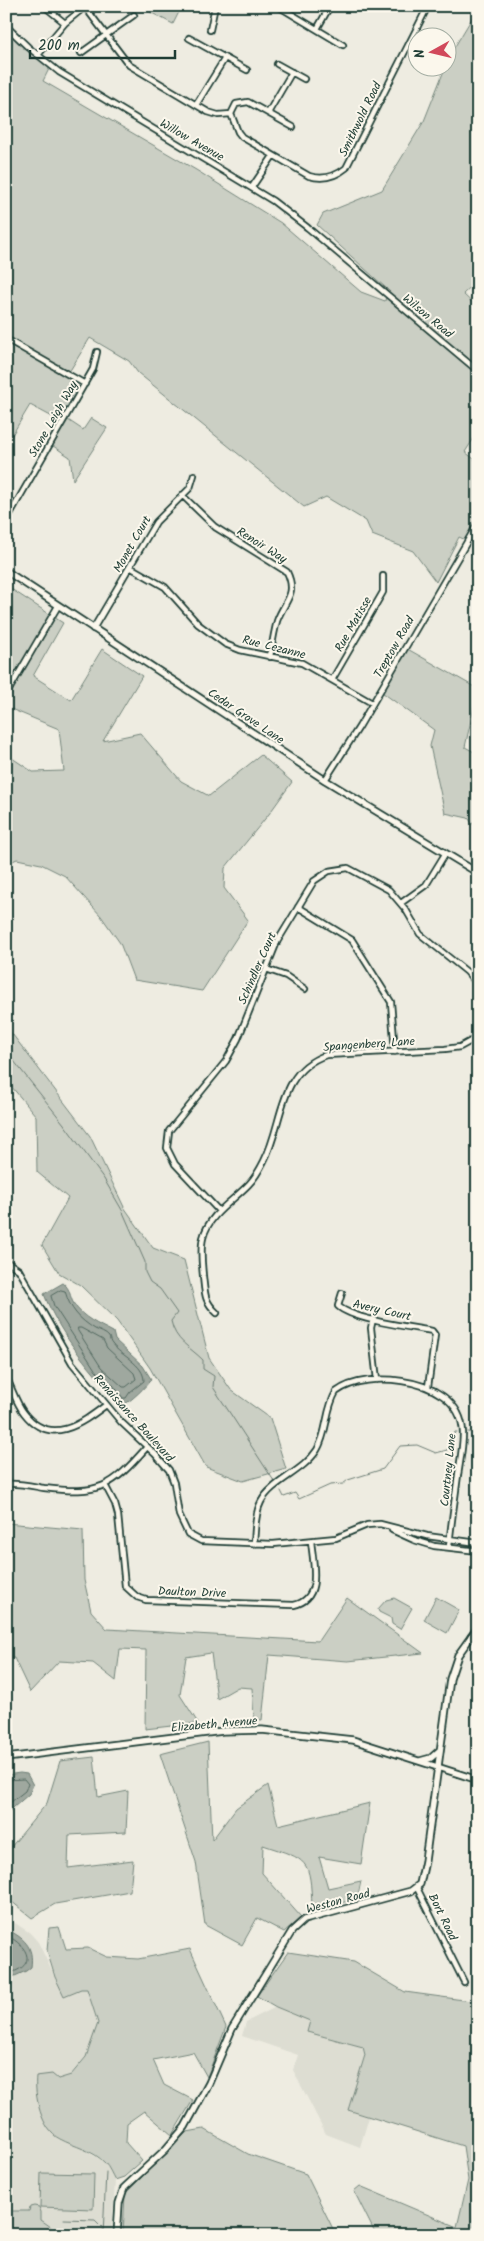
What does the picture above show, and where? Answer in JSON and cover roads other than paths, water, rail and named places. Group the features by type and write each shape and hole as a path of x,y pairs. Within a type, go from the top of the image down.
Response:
{"street":[{"path":"44,6 65,23"},
{"path":"38,56 65,23 86,6 106,35 134,69 213,114 231,114 236,104 248,102 293,128"},
{"path":"210,30 215,6"},
{"path":"278,6 344,45"},
{"path":"316,29 330,6"},
{"name":"Smithwold Road","path":"231,114 238,132 242,136 273,156 316,178 333,176 346,168 428,6"},
{"path":"81,52 134,15"},
{"name":"Willow Avenue","path":"6,26 38,56 59,72 252,187 308,228 366,276"},
{"path":"189,38 247,70"},
{"path":"196,105 225,58"},
{"path":"277,64 304,79"},
{"path":"268,112 292,72"},
{"path":"252,187 273,156"},
{"name":"Wilson Road","path":"366,276 478,371"},
{"path":"6,339 84,384"},
{"name":"Stone Leigh Way","path":"6,521 93,369 97,352"},
{"name":"Monet Court","path":"93,629 160,516 190,488 194,475"},
{"name":"Renoir Way","path":"182,496 215,527 287,572 291,580 292,590 277,622 270,657"},
{"name":"Treptow Road","path":"326,780 478,523"},
{"name":"Rue Cezanne","path":"130,567 165,587 209,634 225,644 240,650 302,664 372,704"},
{"name":"Cedar Grove Lane","path":"6,572 326,780 478,873"},
{"name":"Rue Matisse","path":"332,680 383,592 383,576"},
{"path":"6,695 58,606"},
{"path":"401,904 426,885 445,854"},
{"name":"Schindler Court","path":"219,1211 175,1164 167,1148 169,1131 226,1061 238,1039 278,942 314,881 329,870 348,868 389,890 401,904 420,934 467,972 478,985"},
{"path":"298,907 352,940 391,1002 395,1052"},
{"path":"266,969 286,976 305,989"},
{"name":"Spangenberg Lane","path":"217,1313 207,1304 202,1251 205,1233 219,1211 250,1183 265,1160 283,1102 292,1081 312,1060 326,1055 454,1048 478,1037"},
{"name":"Renaissance Boulevard","path":"6,1261 19,1270 61,1348 106,1405 169,1470 174,1483 178,1515 188,1534 201,1541 273,1544 336,1538 367,1525 380,1524 422,1535 478,1543"},
{"name":"Avery Court","path":"342,1292 338,1306 343,1310 373,1320 432,1331 435,1335 428,1387"},
{"path":"373,1320 371,1328 377,1380"},
{"path":"6,1377 23,1412 34,1422 48,1429 62,1430 73,1428 106,1405"},
{"name":"Courtney Lane","path":"254,1544 260,1504 270,1491 304,1466 316,1451 324,1438 336,1392 348,1384 377,1380 404,1381 428,1387 444,1396 459,1416 463,1431 449,1548"},
{"path":"6,1484 87,1491 105,1485 122,1474 147,1447"},
{"name":"Daulton Drive","path":"105,1485 115,1504 118,1515 125,1586 136,1597 146,1600 294,1605 302,1603 309,1598 314,1586 311,1541"},
{"path":"380,1524 419,1542 478,1551"},
{"path":"417,1888 421,1881 425,1861 453,1669 458,1655 478,1627"},
{"path":"471,1636 478,1642"},
{"name":"Elizabeth Avenue","path":"6,1758 223,1730 250,1729 353,1740 478,1780"},
{"path":"418,1761 431,1758 441,1748"},
{"name":"Bort Road","path":"417,1888 464,1982"},
{"name":"Weston Road","path":"117,2235 119,2203 124,2188 166,2149 185,2127 209,2083 232,2029 292,1930 298,1924 310,1918 382,1900 417,1888"}],"water":[{"path":"63,1283 78,1309 91,1320 113,1332 115,1340 143,1366 151,1379 138,1394 123,1405 78,1354 51,1310 44,1294"},
{"path":"27,1774 33,1785 29,1794 6,1814 6,1775"},
{"path":"6,1929 23,1939 29,1948 32,1960 31,1967 26,1971 6,1980"}],"waterway":[{"path":"6,1051 64,1124 104,1179 122,1210 145,1262 145,1272 150,1282 160,1289 177,1313 171,1321 176,1334 179,1339 203,1360 203,1369 214,1376 213,1387 274,1481"},
{"path":"281,1491 284,1497 295,1493 299,1499 330,1485 343,1484 348,1480 383,1469 400,1446 417,1445 436,1453 447,1450 455,1432 457,1432"},
{"path":"468,1432 478,1433"},
{"path":"103,2235 106,2172"},
{"path":"64,2219 95,2220 102,2227"}]}
